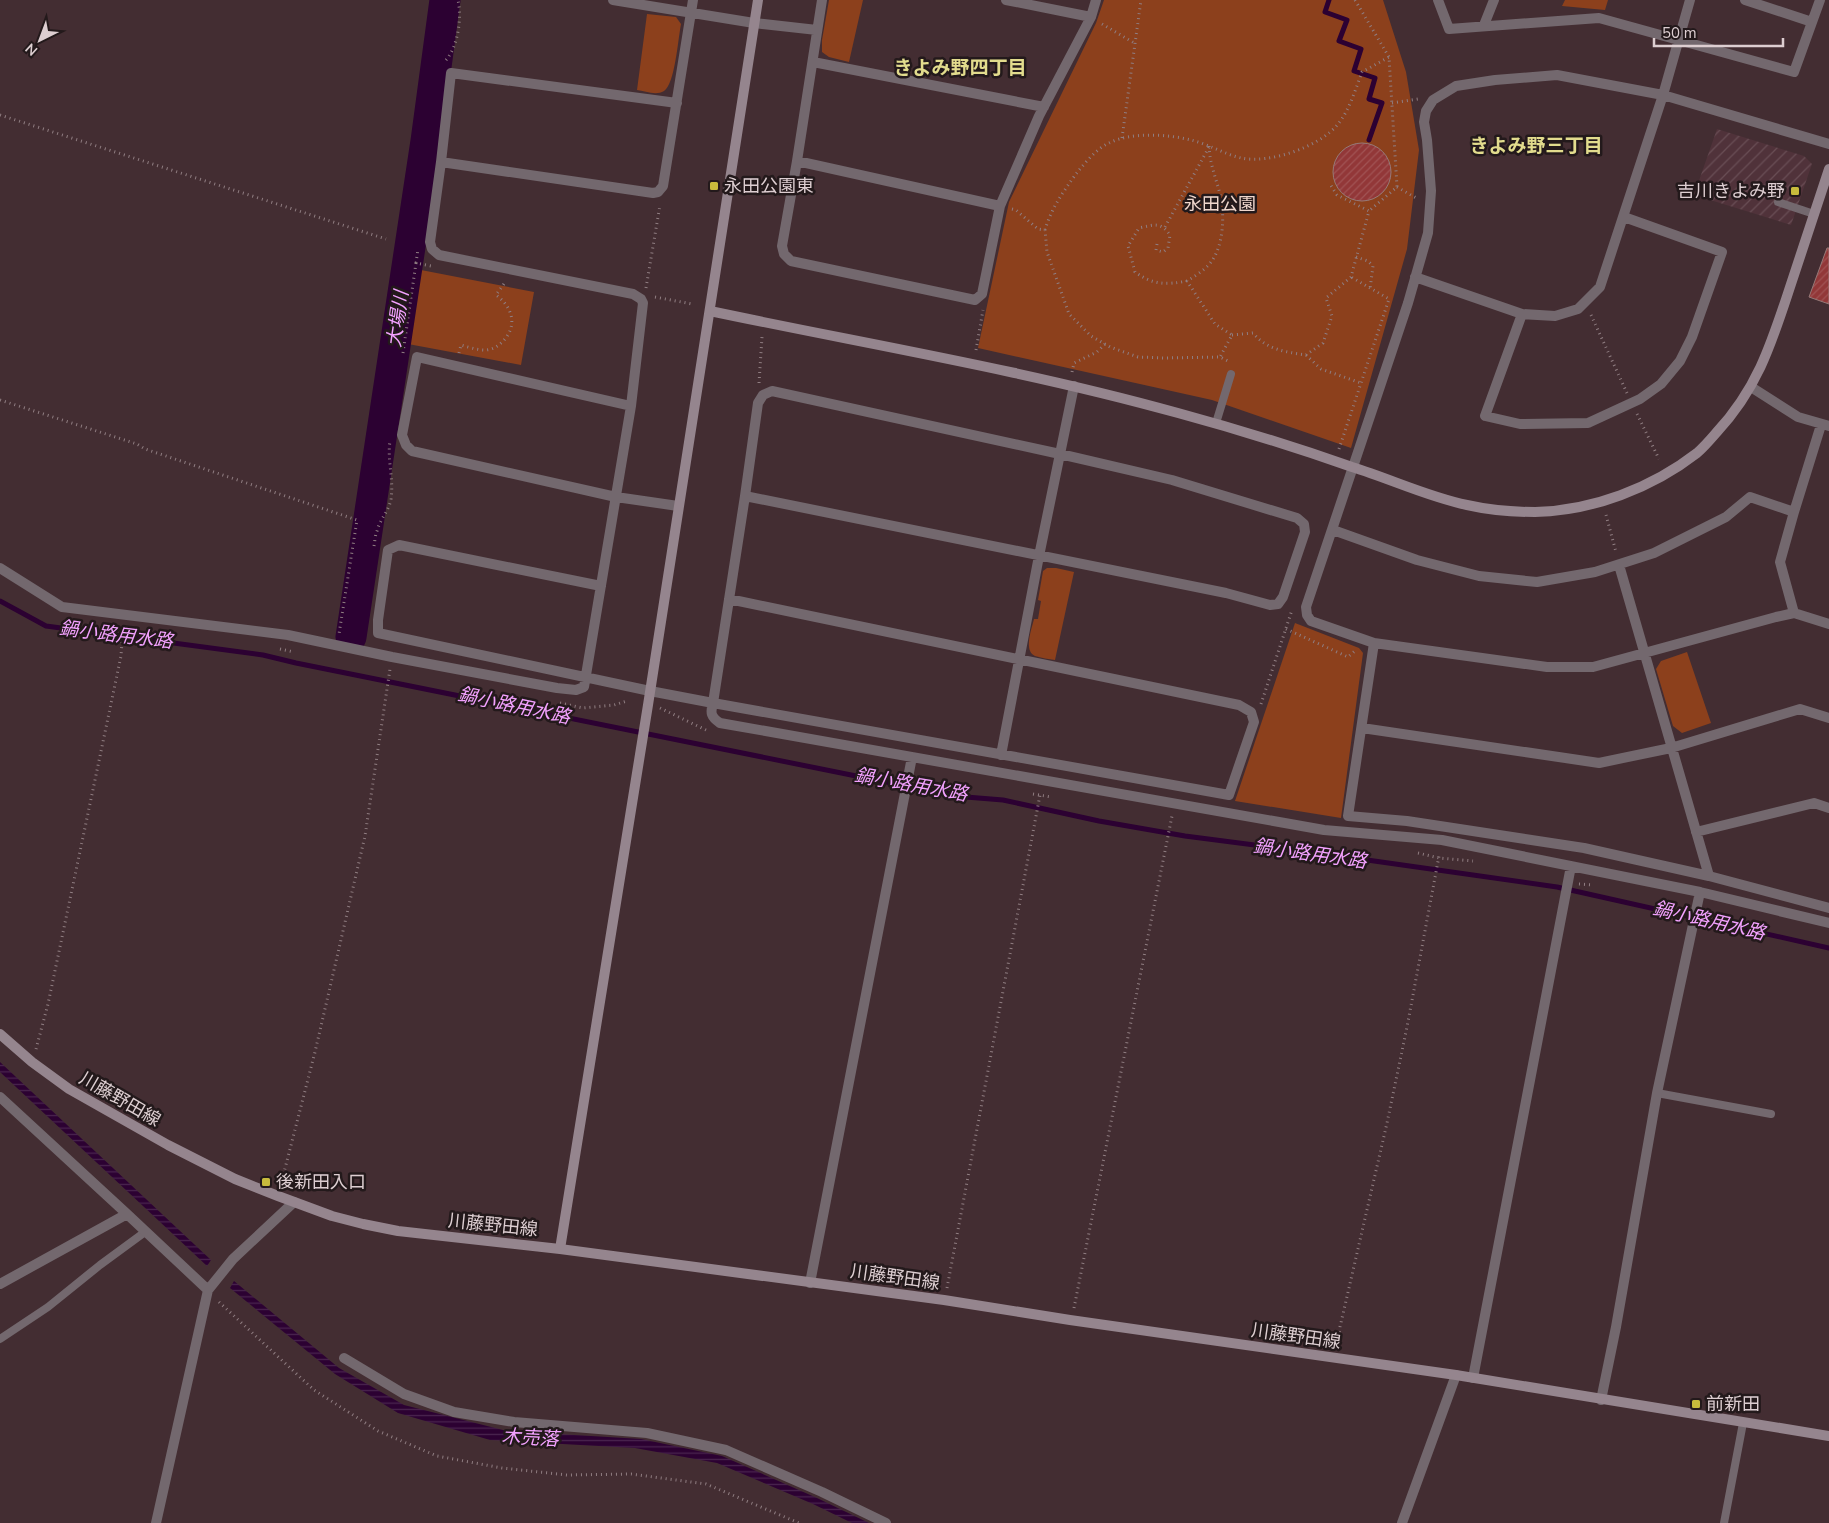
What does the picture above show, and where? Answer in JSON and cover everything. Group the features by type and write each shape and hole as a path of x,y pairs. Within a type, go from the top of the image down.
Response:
{"street":[{"path":"614,0 817,30"},
{"path":"441,162 653,193 658,192 662,186 693,0"},
{"path":"560,1249 650,691 758,0"},
{"path":"822,0 782,246 784,254 791,261 975,300 982,294 1000,206 1044,107 1091,18 1096,0"},
{"path":"1006,0 1091,18"},
{"path":"1438,0 1449,29 1599,18 1794,72 1820,0"},
{"path":"1484,25 1494,0"},
{"path":"1415,277 1522,314 1555,316 1578,309 1585,303 1600,287 1663,95 1690,0"},
{"path":"1745,0 1812,22"},
{"path":"813,62 1044,107"},
{"path":"0,568 62,607 288,634 392,657 557,688 576,690 584,688 631,406 643,297 439,254 432,250 430,242 451,73 677,103"},
{"path":"1829,144 1663,95 1557,76 1495,80 1456,86 1433,100 1426,111 1424,122 1431,191 1428,233 1333,530 1306,607 1307,615 1311,621 1374,643 1547,667 1594,668 1794,613 1829,624"},
{"path":"797,161 1000,206"},
{"path":"710,311 1074,386 1216,423 1353,467 1420,492 1468,506 1537,512 1606,501 1643,485 1675,468 1694,455 1728,420 1751,387 1768,353 1829,169"},
{"path":"1522,314 1485,416 1520,424 1588,423 1632,402 1661,384 1680,361 1692,337 1722,252 1624,217"},
{"path":"631,406 417,357 402,435 406,445 412,451 616,496 678,506"},
{"path":"1001,755 1018,659 1074,386"},
{"path":"1751,387 1798,417 1825,425 1794,512 1780,562 1794,613"},
{"path":"745,496 1226,593 1270,605 1278,604 1284,597 1305,532 1304,524 1298,518 1172,480 772,391 763,395 758,404 711,711 713,718 720,723 1324,830 1442,840 1700,892 1829,923"},
{"path":"1333,530 1416,560 1479,576 1537,582 1595,572 1654,554 1726,517 1750,497 1794,512"},
{"path":"601,586 399,546 388,550 378,620 378,633 586,678 713,703 1229,795 1254,722 1251,712 1239,705 729,599"},
{"path":"1619,565 1709,876"},
{"path":"1374,643 1348,816 1407,821 1584,848 1709,876 1829,908"},
{"path":"1362,728 1599,763 1671,748 1800,709 1829,718"},
{"path":"810,1282 912,756"},
{"path":"1696,832 1814,803 1829,808"},
{"path":"1473,1378 1572,866"},
{"path":"1601,1400 1616,1327 1657,1093 1700,892"},
{"name":"川藤野田線","path":"0,1034 32,1062 69,1089 125,1122 203,1164 278,1196 332,1216 398,1230 560,1249 944,1300 1070,1320 1456,1375 1829,1436"},
{"path":"0,1097 208,1290"},
{"path":"156,1523 208,1290 233,1259 294,1202"},
{"path":"0,1284 127,1214"},
{"path":"344,1358 404,1394 454,1412 514,1422 647,1433 726,1450 822,1492 886,1523"},
{"path":"1402,1523 1456,1375"}],"lane":[{"path":"1778,202 1814,214"},
{"path":"1216,423 1231,374"},
{"path":"1657,1093 1771,1114"},
{"path":"0,1339 48,1307 145,1232"},
{"path":"1724,1523 1743,1423"}],"path":[{"path":"1122,138 1141,0"},
{"path":"1355,0 1389,57 1397,186"},
{"path":"1091,18 1136,44"},
{"path":"1231,374 1232,363 1220,357 1164,358 1138,356 1105,344 1091,336 1069,314 1047,252 1045,230 1050,214 1062,194 1086,162 1107,144 1122,138 1164,136 1192,140 1242,158 1271,157 1301,150 1338,124 1353,96 1362,72 1389,57"},
{"path":"1392,103 1417,99 1423,102"},
{"path":"0,115 386,239"},
{"path":"1165,228 1209,146"},
{"path":"1157,244 1156,250 1163,252 1168,248 1170,235 1165,228 1156,224 1138,228 1128,246 1135,272 1146,280 1172,284 1187,281 1211,263 1218,249 1222,229 1222,206 1210,162 1209,146"},
{"path":"1330,184 1337,195 1369,211"},
{"path":"1397,186 1422,201 1430,202"},
{"path":"1306,355 1323,343 1332,316 1326,298 1351,277 1369,211 1397,186"},
{"path":"658,192 660,202 643,297 692,304"},
{"path":"1000,206 1016,210 1038,229 1045,230"},
{"path":"1356,257 1368,261 1373,266 1370,289"},
{"path":"1338,452 1389,299 1351,277"},
{"path":"1187,281 1215,324 1232,335 1254,333 1261,342 1272,348 1306,355 1321,369 1361,383"},
{"path":"976,350 984,307 979,298"},
{"path":"1585,303 1659,459"},
{"path":"1220,357 1232,335"},
{"path":"762,337 759,384 763,395"},
{"path":"1072,372 1074,363 1097,352 1105,344"},
{"path":"0,400 137,444 145,449 357,520 338,645"},
{"path":"1606,515 1619,565"},
{"path":"32,1062 48,1004 121,656 123,630"},
{"path":"1286,630 1348,657 1355,652 1361,638"},
{"path":"278,1196 315,1052 365,836 392,657"},
{"path":"944,1300 1043,780"},
{"path":"1070,1320 1076,1298 1174,803"},
{"path":"1336,1358 1340,1327 1407,1028 1442,840"},
{"path":"208,1290 314,1390 378,1431 436,1456 502,1468 567,1475 631,1474 706,1484 799,1523"}],"shaded area":[{"path":"1717,129 1804,156 1812,164 1791,225 1694,195"}],"green space":[{"path":"829,0 863,0 849,62 829,57 822,52 822,40"},
{"name":"永田公園","path":"1104,0 1383,0 1406,72 1419,150 1407,249 1351,448 1212,400 978,348 1009,202 1096,23"},
{"path":"1565,0 1608,0 1605,10 1562,6"},
{"path":"647,14 676,17 681,24 676,61 671,80 664,91 658,93 637,90"},
{"path":"421,270 534,292 521,365 408,344"},
{"path":"1047,568 1074,572 1055,660 1035,656 1031,653 1029,644 1034,619 1038,619 1041,601 1038,600 1043,571"},
{"path":"1295,623 1359,648 1363,653 1341,818 1235,801"},
{"path":"1687,652 1711,723 1682,733 1673,726 1656,669 1661,661"}],"water":[{"path":"0,1062 211,1260 207,1266 0,1072"},
{"name":"木売落","path":"234,1281 339,1368 404,1405 507,1431 641,1439 722,1456 869,1523 852,1523 813,1504 717,1463 635,1448 490,1440 398,1413 335,1374 230,1288"}],"building":[{"path":"1362,143 1373,145 1386,156 1391,172 1389,183 1378,196 1362,201 1351,199 1338,188 1333,172 1335,161 1346,148"},
{"path":"1827,248 1829,248 1829,304 1809,297"}],"waterway":[{"name":"大場川","path":"351,637 426,141 445,0"},
{"path":"1329,0 1325,12 1347,20 1339,41 1361,49 1354,71 1375,78 1369,99 1382,103 1369,140"},
{"name":"鍋小路用水路","path":"0,601 46,626 263,655 876,780 966,797 1003,800 1099,821 1185,836 1557,887 1829,948"}],"place":[{"name":"永田公園東","path":"714,186"},
{"name":"吉川きよみ野","path":"1795,191"},
{"name":"後新田入口","path":"266,1182"},
{"name":"前新田","path":"1696,1404"}],"district":[{"name":"きよみ野四丁目","path":"960,68"},
{"name":"きよみ野三丁目","path":"1536,146"}]}
